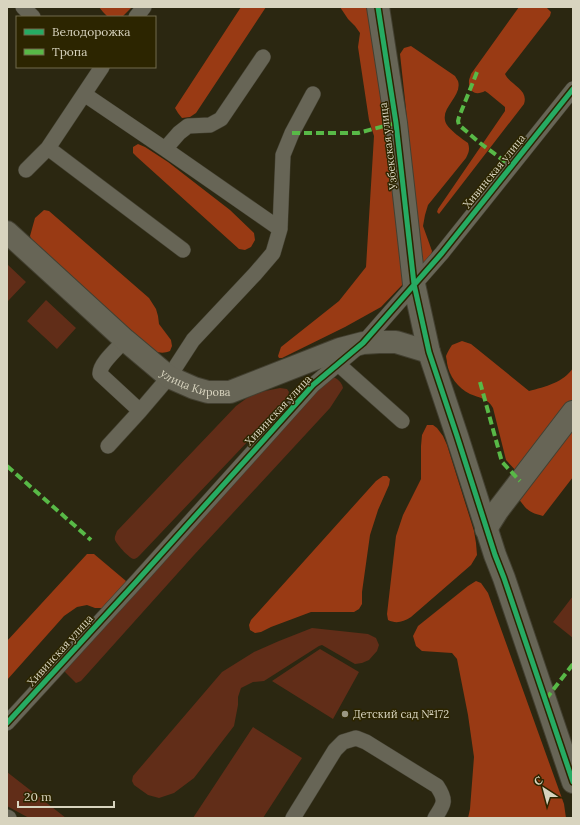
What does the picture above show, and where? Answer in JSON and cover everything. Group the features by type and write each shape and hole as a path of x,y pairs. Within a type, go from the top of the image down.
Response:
{"street":[{"name":"Узбекская улица","path":"383,11 414,284 429,352 486,529 531,656 573,782"},
{"name":"улица Кирова","path":"7,232 125,340 169,377 194,388 208,392 230,392 340,349 364,343 396,342 429,352"},
{"path":"486,529 498,510 573,412"}],"lane":[{"path":"23,7 31,16"},
{"path":"137,16 144,7"},
{"path":"165,149 178,133 188,126 210,125 221,119 263,57"},
{"path":"26,170 48,148 101,68"},
{"name":"Хивинская улица","path":"7,723 313,385 364,343 442,253 573,90"},
{"path":"84,94 280,229"},
{"path":"108,446 169,377 193,340 273,253 280,229 283,155 292,133 313,94"},
{"path":"48,148 183,250"},
{"path":"125,340 105,362 100,374 140,411"},
{"path":"338,364 402,421"},
{"path":"293,818 335,750 344,742 356,738 366,742 437,786 443,794 443,806 435,818"}],"shaded area":[{"path":"99,7 132,7 123,16 107,16"},
{"path":"241,7 266,7 196,113 190,117 182,118 175,108"},
{"path":"340,7 372,7 404,283 381,307 345,327 282,358 279,358 278,356 281,347 339,301 366,267 374,136 369,120 358,47 360,33"},
{"path":"519,7 546,7 551,12 550,16 505,74 507,78 522,91 525,99 524,104 439,214 437,212 438,209 505,111 505,107 485,91 479,93 473,92 469,85 469,80 471,74"},
{"path":"411,46 455,76 458,80 459,87 447,108 445,119 447,125 468,143 469,147 466,158 428,205 423,226 432,251 430,259 424,266 418,262 406,109 400,54 404,48"},
{"path":"138,144 168,162 230,210 254,233 255,240 251,247 245,250 239,249 137,157 133,153 133,147"},
{"path":"44,210 49,211 149,298 156,309 159,324 171,340 172,346 170,351 160,353 145,347 32,241 30,236 35,218"},
{"path":"7,264 26,282 8,301 7,300"},
{"path":"46,300 76,328 57,349 27,321"},
{"path":"462,341 471,344 529,391 548,386 565,377 573,368 573,403 518,473 506,460 493,408 489,402 470,394 462,388 455,381 448,368 446,355 452,345"},
{"path":"328,378 336,378 342,384 343,388 330,408 194,555 81,681 76,683 65,672 65,668"},
{"path":"280,388 287,389 289,392 286,400 281,406 137,558 134,559 127,554 115,540 117,531 236,406 247,398 260,392"},
{"path":"427,425 433,425 437,428 447,445 474,531 477,555 471,565 411,617 402,621 394,622 388,620 387,614 396,536 403,515 421,479 422,435"},
{"path":"573,425 573,477 543,516 531,512 518,498"},
{"path":"383,476 387,476 390,479 389,485 378,510 370,535 362,592 362,604 359,609 354,612 311,612 261,632 255,633 250,630 249,625 251,620 376,481"},
{"path":"87,554 94,554 126,581 125,586 105,608 95,608 87,605 77,607 64,616 7,680 7,641"},
{"path":"476,581 481,583 488,593 564,804 566,818 468,818 474,757 468,715 457,659 452,653 422,651 416,646 413,636 418,626"},
{"path":"573,596 573,638 553,622"},
{"path":"312,628 368,634 376,638 379,645 377,651 369,660 355,664 322,645 264,681 253,682 241,688 238,697 234,726 194,778 174,793 159,798 148,795 134,785 132,781 133,776 222,672 254,652"},
{"path":"320,649 359,672 333,719 272,681"},
{"path":"253,727 302,758 263,818 193,818"},
{"path":"7,772 66,818 29,818 7,806"}],"marked path":[{"path":"477,72 459,117 459,125 511,166"},
{"path":"292,133 358,133 396,123"},
{"path":"480,382 502,462 520,481"},
{"path":"7,466 91,540"},
{"path":"546,699 573,664"}],"cycle path":[{"path":"378,7 396,123 414,284 429,352 495,555 573,782"},
{"path":"7,723 313,385 363,343 442,253 573,89"}],"place":[{"name":"Детский сад №172","path":"345,714"}]}
